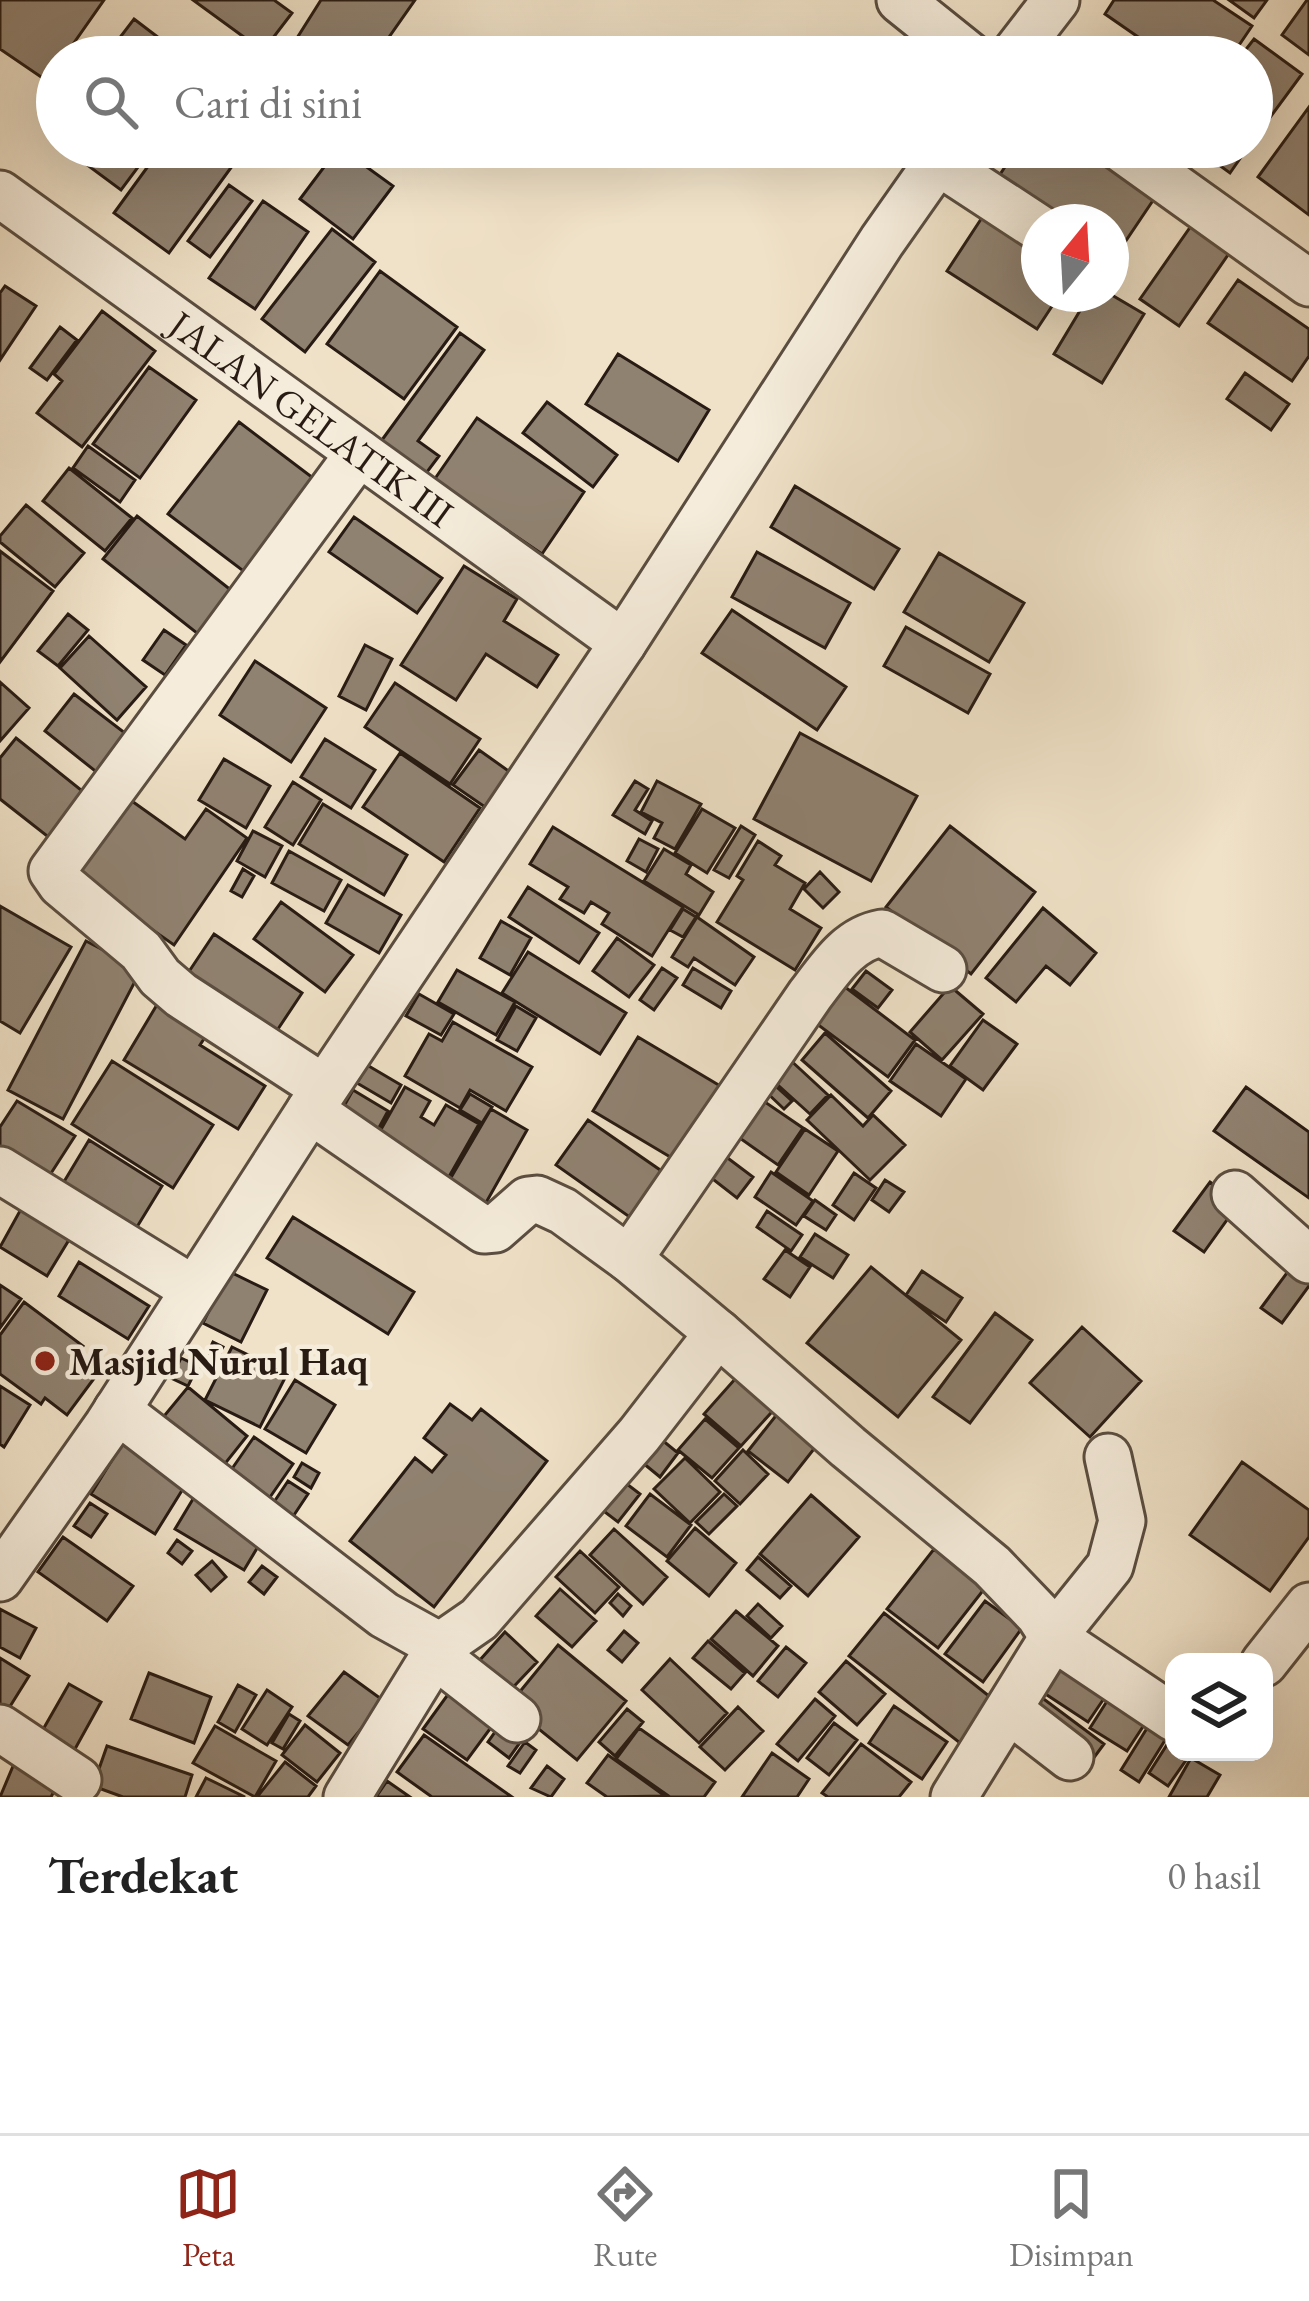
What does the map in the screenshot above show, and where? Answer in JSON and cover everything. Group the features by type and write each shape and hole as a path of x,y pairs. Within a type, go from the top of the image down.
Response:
{"street":[{"path":"900,0 944,36"},
{"path":"1028,36 1056,0"},
{"path":"0,1578 117,1410 317,1099 933,168"},
{"path":"961,168 1021,215"},
{"path":"1148,168 1309,283"},
{"name":"JALAN GELATIK III","path":"0,194 623,643"},
{"path":"358,453 52,871 141,951 181,995 484,1230 495,1229 517,1206 537,1199 563,1211 629,1259 992,1566 1029,1603 1053,1637 1165,1712"},
{"path":"629,1259 841,956 863,936 882,933 943,969"},
{"path":"0,1170 193,1289"},
{"path":"1235,1194 1309,1260"},
{"path":"347,1797 438,1651 504,1592 639,1435 718,1333"},
{"path":"117,1410 384,1615 438,1651 517,1719"},
{"path":"955,1797 1053,1637 1110,1566 1122,1521 1108,1457"},
{"path":"1009,1710 1070,1757"},
{"path":"0,1728 78,1780"}],"building":[{"path":"0,0 104,0 79,36 36,36 36,74 0,49"},
{"path":"193,0 274,0 292,13 274,36 242,36"},
{"path":"321,0 415,0 390,36 298,36"},
{"path":"1114,0 1213,0 1252,26 1245,36 1137,36 1105,14"},
{"path":"1229,0 1267,0 1254,18"},
{"path":"1309,0 1309,55 1282,35"},
{"path":"134,19 156,36 121,36"},
{"path":"1273,53 1302,74 1273,113"},
{"path":"1309,107 1309,215 1258,177 1265,168 1273,168 1273,156"},
{"path":"91,168 137,168 121,190"},
{"path":"147,168 231,168 169,253 114,213"},
{"path":"323,168 368,168 393,186 353,239 300,199"},
{"path":"1004,168 1114,168 1156,196 1129,236 1129,204 1035,204 997,179"},
{"path":"229,185 252,201 210,257 188,241"},
{"path":"263,201 308,232 255,309 209,278"},
{"path":"987,210 1021,232 1021,312 1048,312 1037,329 947,271"},
{"path":"1191,226 1230,252 1179,326 1140,299"},
{"path":"332,229 375,262 305,352 262,319"},
{"path":"380,271 457,327 404,399 327,344"},
{"path":"1238,280 1309,329 1309,356 1292,381 1208,323"},
{"path":"5,286 36,306 0,360 0,293"},
{"path":"1129,305 1144,314 1102,383 1054,354 1079,312 1129,312"},
{"path":"102,311 155,351 82,447 37,413 62,381 54,374"},
{"path":"60,327 77,340 47,380 30,368"},
{"path":"460,333 484,350 418,441 439,456 424,476 379,444"},
{"path":"618,354 709,410 678,461 586,404"},
{"path":"149,367 196,400 140,478 93,444"},
{"path":"1245,373 1289,404 1271,430 1227,399"},
{"path":"547,402 617,455 593,487 523,433"},
{"path":"477,418 584,492 542,554 434,480"},
{"path":"239,422 321,484 250,576 168,514"},
{"path":"88,446 135,480 120,502 73,468"},
{"path":"69,468 132,518 105,551 43,501"},
{"path":"795,486 899,549 874,589 771,527"},
{"path":"26,505 84,553 55,587 0,542"},
{"path":"137,516 241,598 207,641 103,559"},
{"path":"354,517 442,578 417,613 329,552"},
{"path":"0,551 53,591 0,662"},
{"path":"757,552 850,603 825,648 732,597"},
{"path":"939,553 1024,603 989,662 904,612"},
{"path":"464,566 517,599 504,621 558,655 537,687 486,654 456,700 401,665"},
{"path":"732,610 846,687 817,730 702,653"},
{"path":"68,614 88,630 58,666 38,651"},
{"path":"906,627 990,674 968,713 884,666"},
{"path":"164,630 186,645 165,675 143,660"},
{"path":"89,636 146,687 117,720 60,668"},
{"path":"365,645 392,659 366,710 339,696"},
{"path":"255,661 326,708 291,762 220,715"},
{"path":"0,682 29,708 0,741"},
{"path":"395,683 480,739 450,784 365,727"},
{"path":"74,694 134,740 104,778 45,731"},
{"path":"800,733 917,796 871,881 754,819"},
{"path":"16,738 91,798 56,843 0,799 0,758"},
{"path":"325,739 375,770 351,808 301,777"},
{"path":"479,750 510,772 485,807 453,785"},
{"path":"400,753 480,808 444,862 363,807"},
{"path":"224,759 270,786 246,828 199,800"},
{"path":"635,781 648,789 635,810 652,821 645,834 613,815"},
{"path":"657,781 701,804 675,849 654,838 662,823 641,812"},
{"path":"293,782 321,800 293,845 265,827"},
{"path":"122,794 185,839 206,809 247,838 174,945 67,870"},
{"path":"323,804 407,855 384,895 299,844"},
{"path":"702,809 735,828 707,873 675,853"},
{"path":"741,826 755,835 729,878 714,870"},
{"path":"950,826 1035,892 971,974 886,907"},
{"path":"553,827 683,907 652,956 602,924 609,913 591,902 584,913 560,899 568,887 530,864"},
{"path":"253,831 282,846 265,877 237,861"},
{"path":"639,839 658,849 646,872 627,861"},
{"path":"758,841 781,856 775,865 805,883 790,909 821,928 795,970 717,922 743,880 737,876"},
{"path":"664,849 691,865 686,874 713,892 699,915 644,881"},
{"path":"289,851 341,880 324,911 272,883"},
{"path":"243,869 254,876 242,897 231,891"},
{"path":"820,872 839,892 823,908 804,889"},
{"path":"348,885 401,915 379,953 326,923"},
{"path":"528,887 599,933 579,963 509,917"},
{"path":"281,902 353,955 325,992 254,939"},
{"path":"0,906 71,947 20,1033 0,1021"},
{"path":"1043,908 1096,953 1070,985 1046,966 1016,1002 986,978"},
{"path":"683,909 696,917 683,937 670,930"},
{"path":"697,917 754,957 735,985 694,958 688,967 672,957"},
{"path":"501,921 531,938 510,975 480,958"},
{"path":"214,934 302,993 274,1035 186,976"},
{"path":"617,938 654,965 629,997 593,971"},
{"path":"86,941 141,970 63,1119 8,1090"},
{"path":"528,952 626,1013 600,1054 502,993"},
{"path":"662,968 677,978 654,1010 640,1000"},
{"path":"693,968 731,991 721,1008 683,985"},
{"path":"457,970 515,1002 496,1035 438,1002"},
{"path":"866,971 892,990 878,1008 852,989"},
{"path":"950,986 983,1014 942,1060 910,1032"},
{"path":"845,987 915,1040 888,1077 817,1024"},
{"path":"419,994 454,1014 441,1035 406,1016"},
{"path":"161,998 211,1028 200,1045 265,1086 238,1129 124,1060"},
{"path":"516,1006 536,1018 517,1051 497,1040"},
{"path":"983,1020 1017,1044 983,1090 950,1066"},
{"path":"453,1022 532,1067 506,1111 470,1090 460,1108 405,1076 429,1034 442,1041"},
{"path":"825,1033 891,1091 868,1118 802,1060"},
{"path":"638,1037 727,1090 682,1164 593,1111"},
{"path":"916,1044 966,1079 941,1116 890,1081"},
{"path":"787,1057 828,1095 810,1114 769,1077"},
{"path":"112,1061 213,1125 173,1188 72,1124"},
{"path":"367,1065 401,1085 391,1103 357,1083"},
{"path":"770,1081 792,1101 784,1109 763,1089"},
{"path":"405,1087 430,1101 421,1117 434,1125 446,1105 479,1124 446,1182 375,1140"},
{"path":"1246,1087 1309,1132 1309,1198 1214,1131"},
{"path":"353,1090 388,1111 375,1135 339,1115"},
{"path":"470,1094 492,1107 482,1123 460,1110"},
{"path":"831,1095 863,1126 873,1115 905,1145 870,1180 807,1120"},
{"path":"759,1098 803,1128 778,1165 734,1134"},
{"path":"17,1101 75,1136 46,1181 0,1152 0,1127"},
{"path":"491,1109 527,1130 483,1208 446,1186"},
{"path":"588,1120 663,1172 631,1218 556,1165"},
{"path":"805,1129 838,1151 809,1195 776,1172"},
{"path":"89,1140 162,1186 129,1240 56,1195"},
{"path":"721,1153 753,1177 737,1198 705,1173"},
{"path":"771,1172 813,1201 796,1225 755,1197"},
{"path":"854,1173 876,1188 854,1220 833,1205"},
{"path":"885,1180 904,1192 889,1212 872,1200"},
{"path":"1210,1182 1239,1203 1204,1252 1174,1231"},
{"path":"26,1200 75,1230 47,1276 0,1247"},
{"path":"815,1200 836,1215 826,1230 804,1216"},
{"path":"767,1211 802,1235 791,1251 757,1227"},
{"path":"293,1217 414,1292 388,1334 267,1258"},
{"path":"815,1234 848,1255 833,1278 800,1257"},
{"path":"785,1250 810,1267 790,1297 764,1279"},
{"path":"79,1262 149,1306 128,1339 59,1296"},
{"path":"1295,1262 1309,1271 1309,1286 1282,1323 1261,1308"},
{"path":"871,1267 961,1340 898,1417 807,1343"},
{"path":"228,1271 267,1290 241,1342 203,1323"},
{"path":"922,1271 962,1298 946,1322 906,1295"},
{"path":"0,1285 21,1299 0,1328"},
{"name":"Masjid Nurul Haq","path":"24,1302 83,1346 78,1353 101,1369 67,1415 45,1398 41,1404 0,1374 0,1335"},
{"path":"995,1313 1032,1340 970,1423 933,1397"},
{"path":"1082,1327 1141,1381 1090,1437 1030,1383"},
{"path":"213,1342 223,1347 210,1372 201,1367"},
{"path":"232,1347 287,1374 260,1427 205,1400"},
{"path":"181,1358 198,1366 188,1386 171,1378"},
{"path":"743,1370 780,1403 741,1446 704,1414"},
{"path":"295,1380 335,1405 306,1453 265,1429"},
{"path":"0,1386 30,1405 4,1447 0,1444"},
{"path":"188,1387 247,1436 220,1470 160,1421"},
{"path":"450,1404 472,1420 481,1409 547,1461 434,1607 350,1541 415,1458 432,1472 446,1455 424,1438"},
{"path":"782,1408 821,1440 788,1482 748,1451"},
{"path":"705,1419 739,1448 712,1478 678,1450"},
{"path":"651,1431 678,1453 660,1477 632,1454"},
{"path":"254,1437 293,1464 268,1500 229,1473"},
{"path":"122,1444 186,1484 155,1534 91,1494"},
{"path":"743,1450 768,1474 740,1504 715,1481"},
{"path":"685,1458 720,1492 690,1523 654,1489"},
{"path":"1242,1462 1309,1510 1309,1537 1270,1591 1190,1535"},
{"path":"302,1463 319,1473 311,1488 294,1477"},
{"path":"619,1478 640,1494 618,1522 597,1506"},
{"path":"288,1481 308,1494 292,1518 272,1505"},
{"path":"196,1494 265,1535 244,1570 175,1529"},
{"path":"650,1494 691,1525 667,1557 626,1526"},
{"path":"724,1494 737,1506 709,1534 696,1522"},
{"path":"811,1495 859,1537 808,1596 760,1554"},
{"path":"90,1503 107,1514 91,1537 74,1526"},
{"path":"695,1528 736,1563 709,1596 667,1561"},
{"path":"614,1529 667,1577 643,1604 590,1555"},
{"path":"63,1537 133,1586 107,1621 38,1572"},
{"path":"177,1540 192,1551 182,1564 168,1553"},
{"path":"934,1549 985,1588 938,1648 887,1609"},
{"path":"580,1551 619,1587 595,1613 556,1577"},
{"path":"758,1557 791,1586 780,1598 747,1570"},
{"path":"212,1561 226,1577 211,1591 196,1575"},
{"path":"262,1566 277,1577 264,1594 249,1582"},
{"path":"560,1589 596,1621 572,1647 536,1616"},
{"path":"618,1594 631,1606 623,1616 610,1603"},
{"path":"985,1601 1022,1628 983,1682 945,1654"},
{"path":"758,1604 782,1626 771,1638 747,1616"},
{"path":"0,1609 36,1628 20,1658 0,1647"},
{"path":"736,1611 778,1646 753,1676 711,1639"},
{"path":"884,1613 994,1700 960,1743 849,1656"},
{"path":"624,1631 638,1643 622,1662 608,1650"},
{"path":"505,1632 537,1662 502,1699 471,1670"},
{"path":"708,1641 745,1673 731,1689 693,1658"},
{"path":"558,1645 626,1701 577,1760 509,1705"},
{"path":"786,1647 806,1663 778,1697 758,1681"},
{"path":"0,1658 29,1676 4,1716 0,1714"},
{"path":"670,1659 727,1713 699,1743 642,1690"},
{"path":"846,1661 885,1694 857,1725 819,1692"},
{"path":"1061,1667 1105,1697 1088,1722 1044,1693"},
{"path":"344,1672 384,1701 348,1745 308,1716"},
{"path":"149,1673 211,1697 194,1743 131,1719"},
{"path":"69,1684 101,1702 70,1758 37,1740"},
{"path":"238,1685 256,1695 235,1732 218,1722"},
{"path":"454,1686 498,1718 467,1760 423,1729"},
{"path":"267,1690 292,1707 267,1745 242,1729"},
{"path":"1037,1694 1104,1744 1090,1763 1023,1713"},
{"path":"1109,1698 1146,1722 1127,1751 1090,1728"},
{"path":"815,1699 835,1716 798,1761 777,1744"},
{"path":"894,1706 947,1742 922,1779 869,1743"},
{"path":"738,1707 763,1731 725,1770 700,1747"},
{"path":"627,1709 643,1722 615,1756 599,1742"},
{"path":"289,1714 300,1721 283,1749 272,1743"},
{"path":"834,1723 857,1740 829,1775 807,1758"},
{"path":"305,1725 340,1753 317,1782 282,1755"},
{"path":"500,1725 521,1741 509,1758 488,1742"},
{"path":"1149,1725 1165,1736 1139,1782 1121,1770"},
{"path":"215,1726 276,1761 255,1797 193,1763"},
{"path":"639,1728 715,1782 704,1797 670,1797 616,1759"},
{"path":"424,1735 512,1797 432,1797 397,1772"},
{"path":"525,1742 536,1750 520,1773 508,1766"},
{"path":"861,1744 911,1782 899,1797 828,1797 822,1793"},
{"path":"107,1746 192,1775 185,1797 123,1797 93,1786"},
{"path":"1165,1748 1165,1761 1185,1761 1168,1786 1149,1773"},
{"path":"772,1753 809,1779 797,1797 742,1797"},
{"path":"608,1755 665,1796 607,1797 587,1783"},
{"path":"16,1759 59,1782 51,1797 0,1797"},
{"path":"1189,1761 1220,1775 1207,1797 1169,1797"},
{"path":"285,1762 316,1786 308,1797 257,1797"},
{"path":"547,1766 564,1779 551,1797 531,1788"},
{"path":"206,1778 245,1797 196,1797"},
{"path":"387,1781 410,1797 376,1797"}],"place":[{"name":"Masjid Nurul Haq","path":"45,1361"}]}
